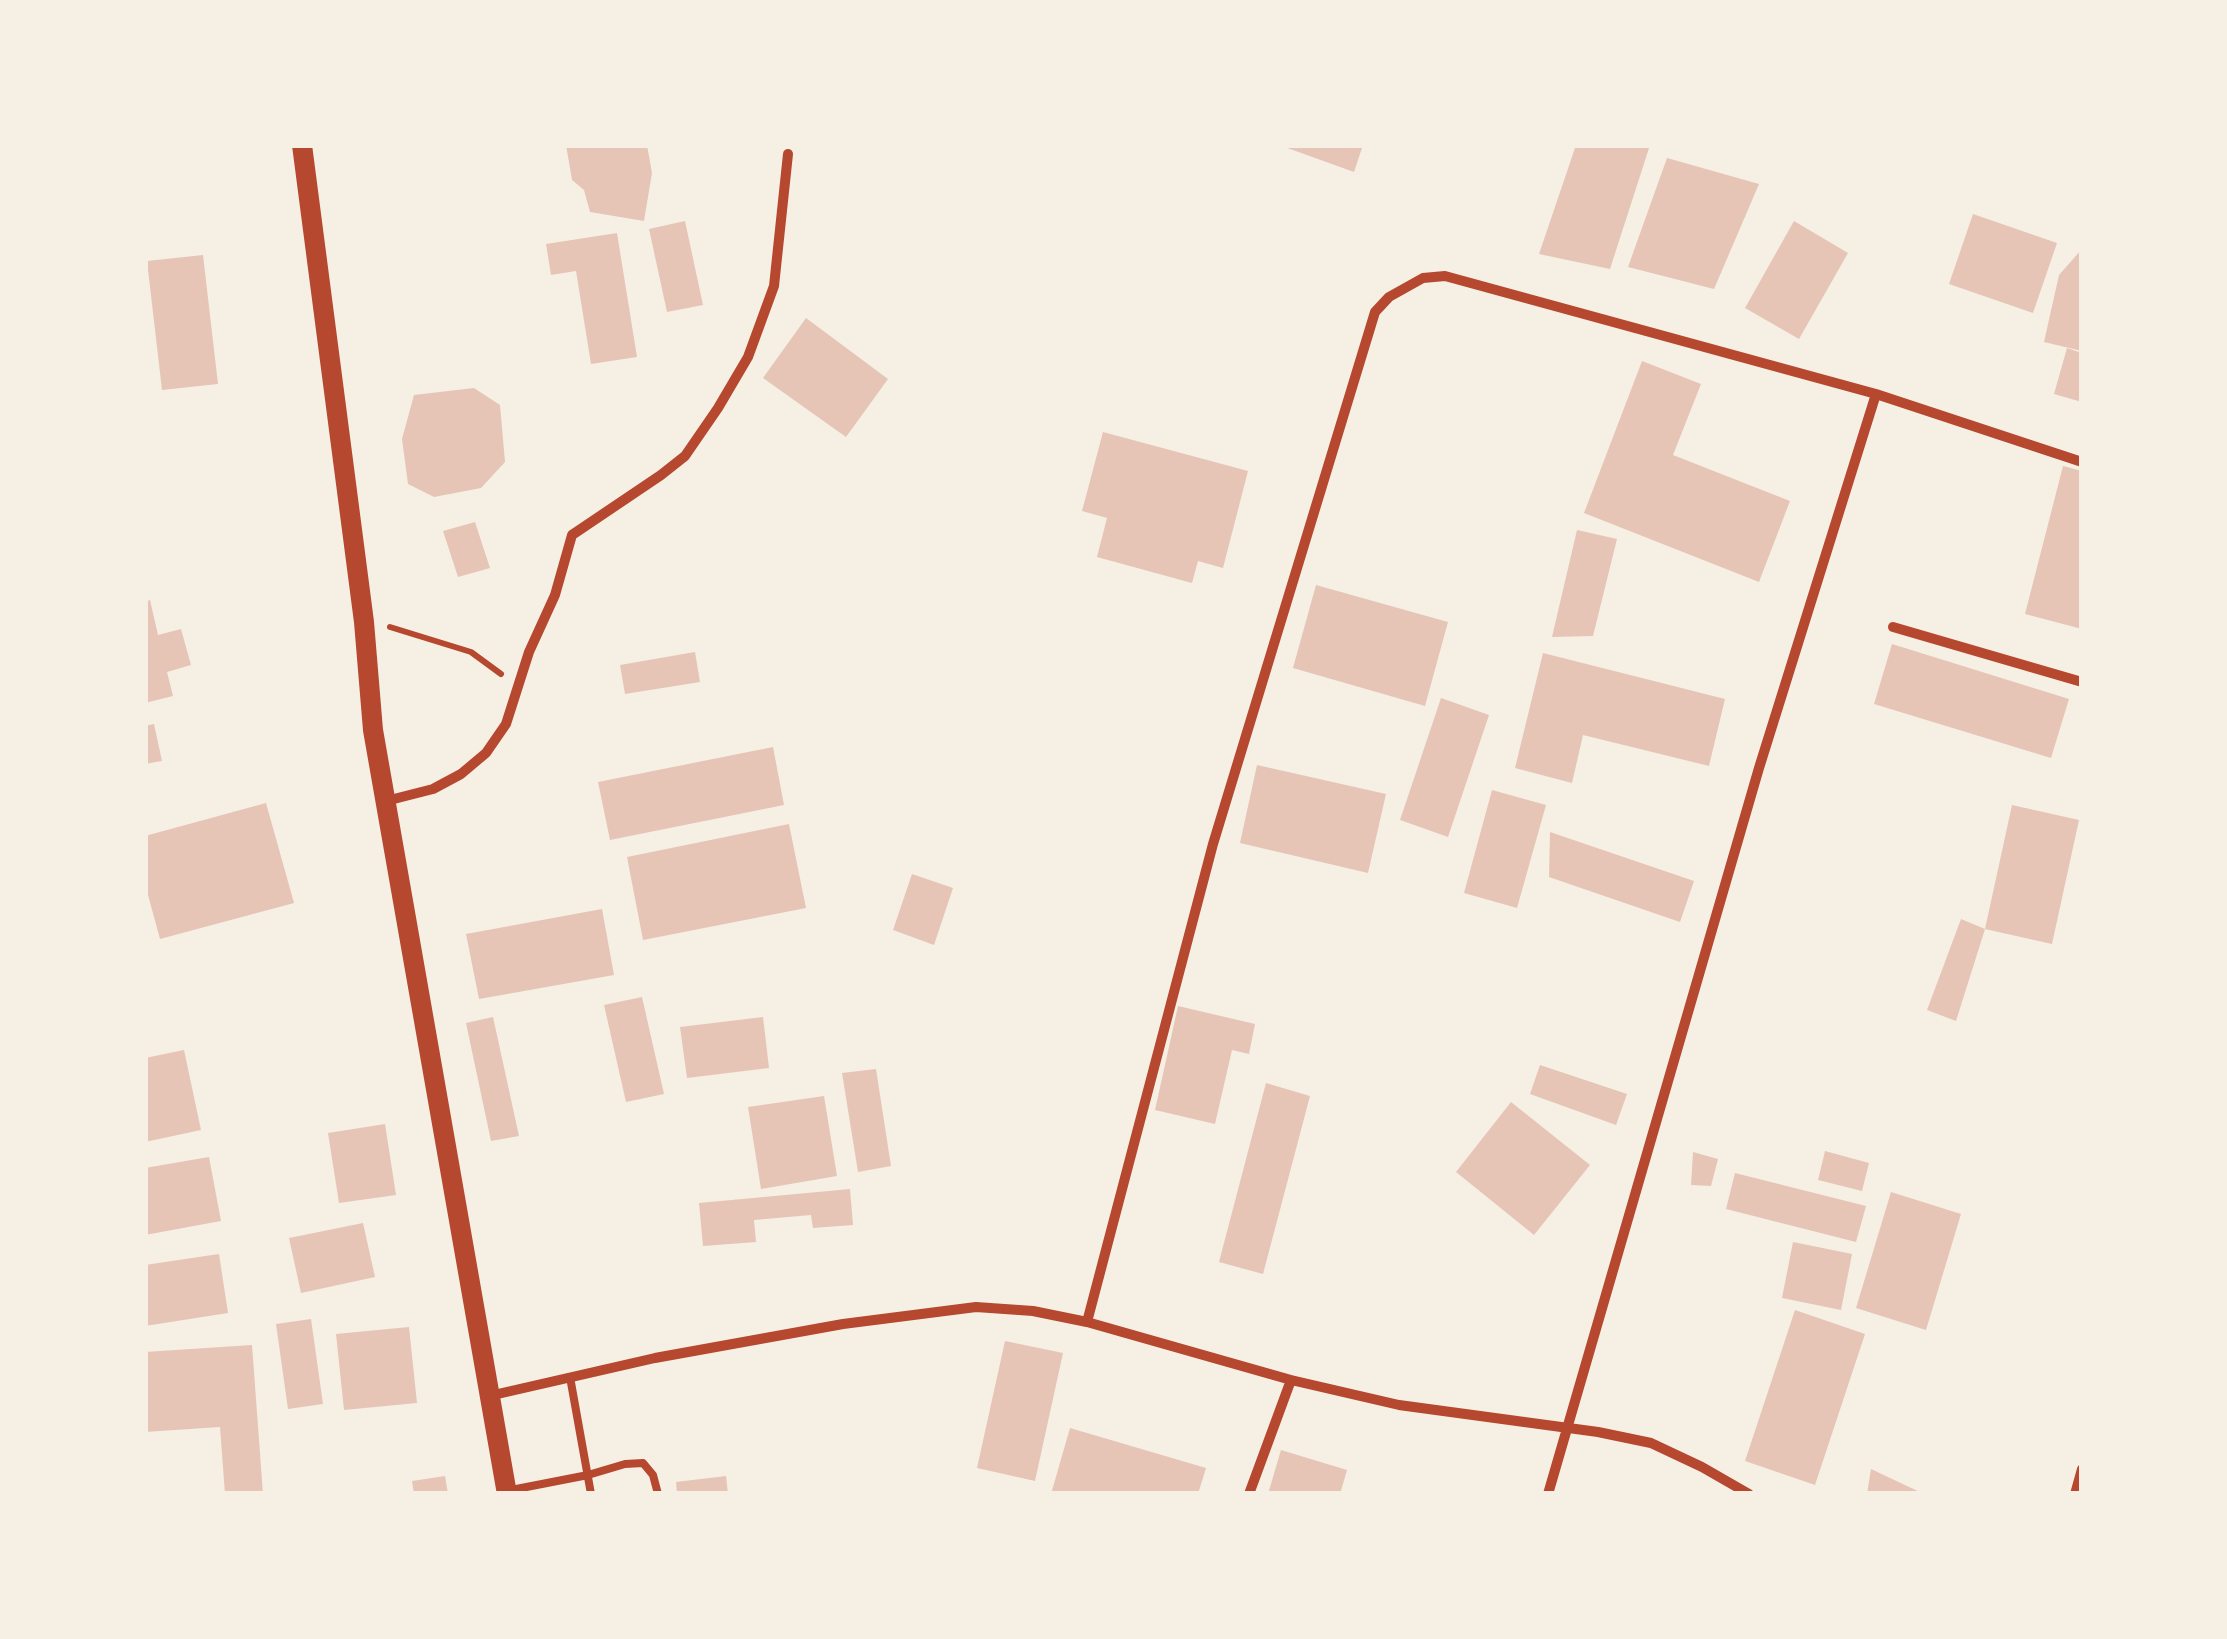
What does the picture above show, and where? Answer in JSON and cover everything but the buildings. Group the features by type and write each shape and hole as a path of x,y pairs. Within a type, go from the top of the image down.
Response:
{"main road":[{"path":"302,145 364,622 373,730 506,1492"}],"street":[{"path":"386,801 433,789 461,774 486,753 506,724 529,652 555,595 572,535 686,456 718,408 748,358 774,286 788,154"},
{"path":"1087,1322 1213,844 1374,312 1389,297 1423,278 1445,276 1876,394 2082,462"},
{"path":"1548,1494 1759,768 1876,394"},
{"path":"1893,627 2082,682"},
{"path":"488,1396 656,1358 843,1324 960,1308 1034,1311 1399,1405 1598,1432 1651,1444 1749,1494"},
{"path":"1249,1494 1291,1380"},
{"path":"2075,1494 2082,1470"}],"lane":[{"path":"570,1377 592,1494"},
{"path":"506,1492 643,1462 653,1475 658,1494"}],"path":[{"path":"364,622 393,627 471,652 517,686"}]}
